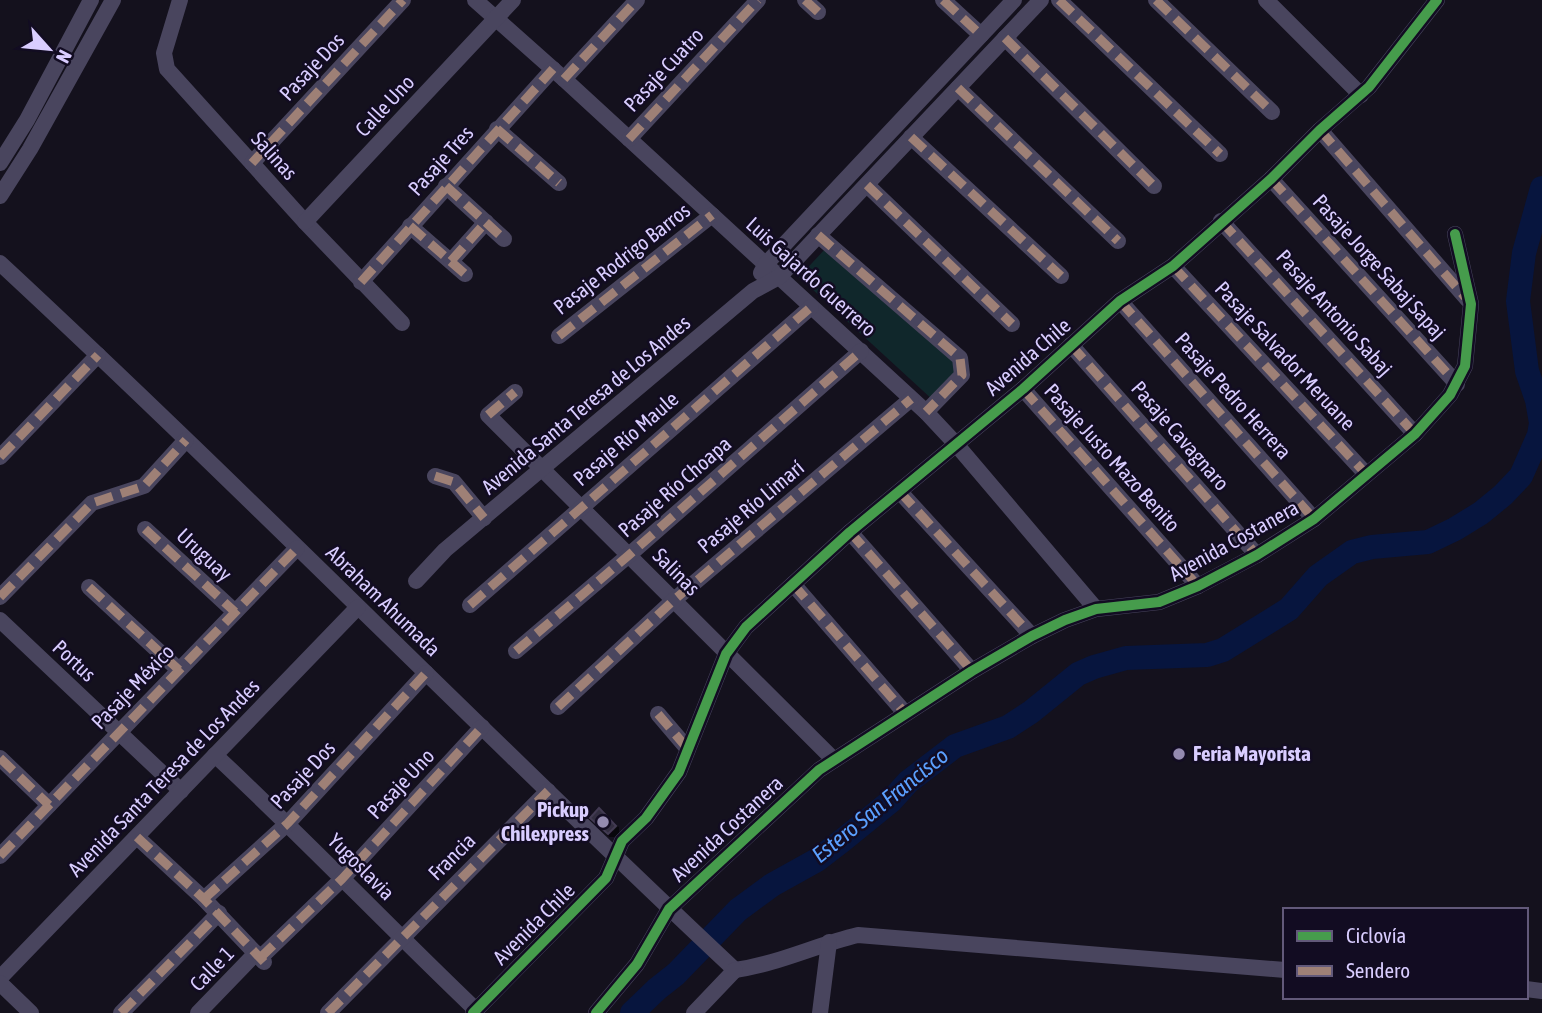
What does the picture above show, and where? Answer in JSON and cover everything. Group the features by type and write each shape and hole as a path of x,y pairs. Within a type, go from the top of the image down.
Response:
{"street":[{"path":"0,163 27,120 91,0"},
{"path":"0,196 30,149 113,0"},
{"name":"Salinas","path":"180,0 164,53 167,69 305,222 402,323"},
{"name":"Pasaje Dos","path":"252,163 403,0"},
{"name":"Luis Gajardo Guerrero","path":"475,0 926,412 1096,609"},
{"name":"Calle Uno","path":"305,222 513,0"},
{"name":"Pasaje Tres","path":"361,282 497,130 636,0"},
{"name":"Pasaje Cuatro","path":"629,139 758,0"},
{"path":"805,0 818,12"},
{"path":"943,0 981,35"},
{"name":"Avenida Santa Teresa de Los Andes","path":"753,291 765,264 1014,0"},
{"name":"Avenida Santa Teresa de Los Andes","path":"416,581 445,550 753,291 779,277 1041,0"},
{"path":"1059,0 1220,154"},
{"path":"1156,0 1272,112"},
{"path":"1266,0 1362,95"},
{"name":"Avenida Chile","path":"474,1011 606,878 622,841 646,818 679,772 726,654 746,627 850,532 1023,389 1120,301 1173,266 1271,179 1362,95 1436,0"},
{"path":"1005,38 1154,186"},
{"path":"958,88 1118,241"},
{"path":"497,130 559,183"},
{"path":"1321,130 1471,304"},
{"path":"911,137 1061,276"},
{"name":"Pasaje Jorge Sabaj Sapaj","path":"1271,179 1457,384"},
{"path":"867,184 1012,324"},
{"path":"446,186 504,239"},
{"name":"Pasaje Rodrigo Barros","path":"559,336 712,215"},
{"name":"Pasaje Antonio Sabaj","path":"1221,221 1415,434"},
{"path":"451,261 486,222"},
{"path":"410,226 465,274"},
{"name":"Avenida Costanera","path":"596,1013 637,964 669,909 819,770 905,713 1032,636 1096,609 1159,602 1198,586 1257,555 1314,519 1415,434 1450,395 1465,366 1471,304 1455,234"},
{"path":"818,235 960,358 962,375 926,412"},
{"name":"Abraham Ahumada","path":"0,264 99,355 729,965"},
{"name":"Pasaje Salvador Meruane","path":"1173,266 1366,474"},
{"name":"Pasaje Pedro Herrera","path":"1120,301 1314,519"},
{"name":"Pasaje Río Maule","path":"470,605 811,307"},
{"name":"Pasaje Cavagnaro","path":"1072,345 1257,555"},
{"name":"Pasaje Río Choapa","path":"516,651 861,351"},
{"path":"0,457 99,355"},
{"name":"Pasaje Justo Mazo Benito","path":"1023,389 1198,586"},
{"name":"Salinas","path":"515,392 488,415 834,760"},
{"name":"Pasaje Río Limarí","path":"558,707 674,600 911,399"},
{"path":"0,597 92,503 144,486 186,440"},
{"path":"435,475 454,482 484,517"},
{"path":"900,492 1032,636"},
{"name":"Uruguay","path":"145,529 235,612"},
{"path":"850,532 972,671"},
{"name":"Pasaje México","path":"0,856 297,548"},
{"path":"793,584 905,713"},
{"path":"89,587 178,670"},
{"name":"Avenida Santa Teresa de Los Andes","path":"0,981 358,607"},
{"name":"Portus","path":"0,620 181,791"},
{"name":"Pasaje Dos","path":"204,899 288,823 426,673"},
{"path":"657,714 687,748"},
{"name":"Pasaje Uno","path":"260,957 342,879 482,727"},
{"name":"Yugoslavia","path":"215,755 288,823 474,1011"},
{"path":"0,758 49,805"},
{"name":"Francia","path":"328,1013 548,791"},
{"path":"136,836 219,913 260,957"},
{"path":"121,1013 219,913"},
{"path":"694,1013 729,965 764,966 829,942 858,935 1283,970"},
{"path":"820,1013 829,942"},
{"name":"Calle 1","path":"198,1013 260,957"},
{"path":"0,981 31,1013"}],"green space":[{"path":"826,248 960,362 958,375 934,401 799,277"}],"building":[{"name":"Pickup Chilexpress","path":"599,808 616,826 608,834 590,818"}],"waterway":[{"name":"Estero San Francisco","path":"632,1013 676,974 738,910 772,885 817,860 891,801 908,782 955,746 1008,727 1078,674 1094,667 1126,658 1207,655 1223,650 1289,609 1318,576 1352,552 1372,547 1428,542 1481,513 1503,495 1521,476 1539,435 1541,423 1537,400 1527,371 1518,301 1524,253 1542,188"}],"marked path":[{"path":"252,163 403,0"},
{"path":"564,79 637,0"},
{"path":"629,139 758,0"},
{"path":"805,0 818,12"},
{"path":"943,0 981,35"},
{"path":"1059,0 1220,154"},
{"path":"1156,0 1272,112"},
{"path":"1005,38 1154,186"},
{"path":"361,282 553,69"},
{"path":"958,88 1118,241"},
{"path":"497,129 559,183"},
{"path":"1320,130 1465,297"},
{"path":"911,137 1061,276"},
{"path":"1271,179 1457,384"},
{"path":"867,185 1012,324"},
{"path":"446,186 504,239"},
{"path":"559,336 712,215"},
{"path":"1221,221 1415,434"},
{"path":"451,261 486,222"},
{"path":"410,226 465,274"},
{"path":"818,235 960,358 962,375 926,412"},
{"path":"1173,266 1366,474"},
{"path":"1120,301 1314,519"},
{"path":"470,605 811,307"},
{"path":"1071,345 1257,555"},
{"path":"516,651 861,351"},
{"path":"0,457 98,355"},
{"path":"1023,389 1198,586"},
{"path":"488,415 515,392"},
{"path":"558,707 674,600 911,399"},
{"path":"0,597 92,503 144,486 186,440"},
{"path":"435,476 454,482 484,518"},
{"path":"900,492 1032,636"},
{"path":"145,529 235,612"},
{"path":"850,532 972,671"},
{"path":"0,856 297,548"},
{"path":"793,584 905,713"},
{"path":"89,587 179,670"},
{"path":"204,899 288,823 426,673"},
{"path":"658,714 687,748"},
{"path":"260,958 342,879 482,727"},
{"path":"0,758 49,805"},
{"path":"328,1013 548,791"},
{"path":"137,837 204,899 264,962"},
{"path":"121,1013 219,913"}],"cycle path":[{"path":"473,1013 606,878 622,841 646,818 679,772 726,654 746,627 850,532 1023,389 1120,301 1173,266 1271,179 1320,130 1369,87 1437,0"},
{"path":"596,1013 637,964 669,909 819,770 972,671 1032,636 1096,609 1159,602 1198,586 1257,555 1314,519 1415,434 1450,395 1465,366 1471,304 1455,234"}],"place":[{"name":"Feria Mayorista","path":"1179,754"},
{"name":"Pickup Chilexpress","path":"603,822"}]}
